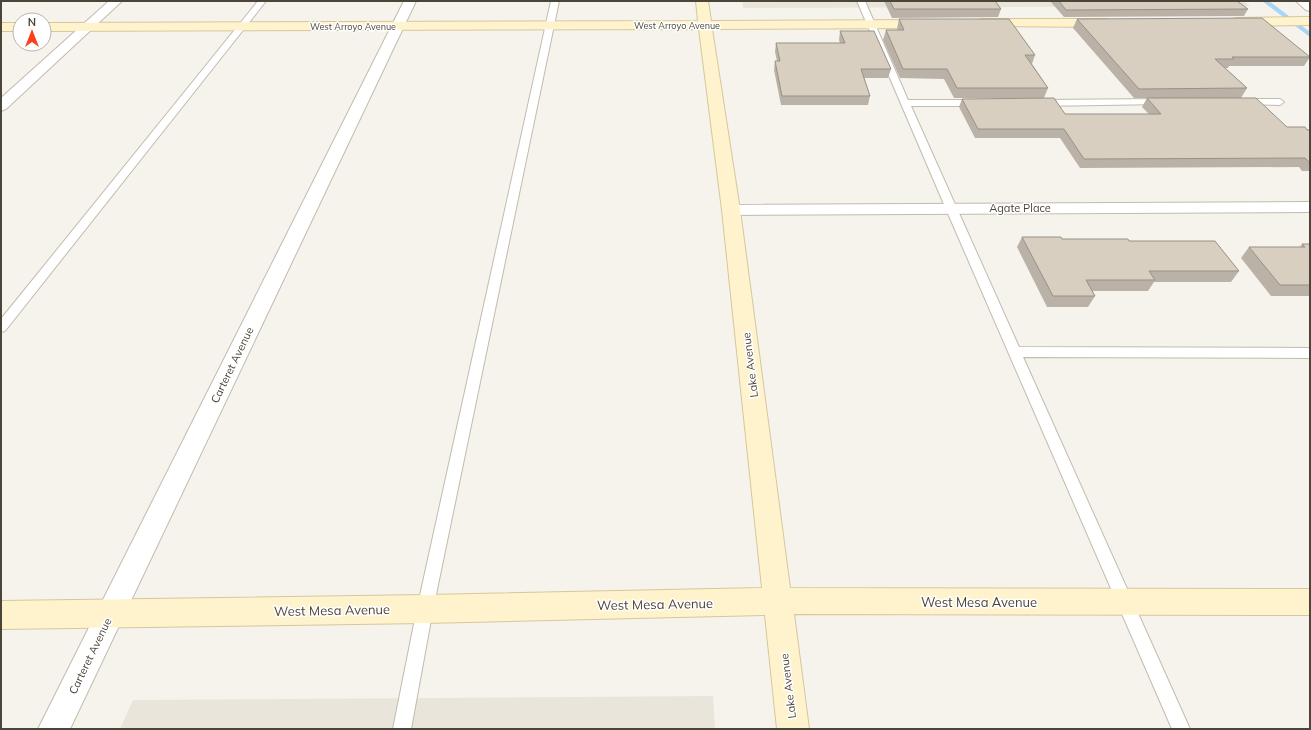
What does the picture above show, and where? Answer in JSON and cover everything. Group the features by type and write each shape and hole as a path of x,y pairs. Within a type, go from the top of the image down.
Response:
{"street":[{"path":"1,106 116,1"},
{"name":"Carteret Avenue","path":"54,729 410,1"},
{"name":"Lake Avenue","path":"702,1 731,210 793,729"},
{"path":"1302,1 1310,7"},
{"path":"1222,22 1310,21"},
{"path":"967,24 1118,23"},
{"name":"West Arroyo Avenue","path":"52,27 943,24"},
{"path":"1,28 12,27"},
{"name":"Agate Place","path":"731,210 1310,206"},
{"name":"West Mesa Avenue","path":"1,615 425,609 778,601 1310,602"}],"lane":[{"path":"1,328 262,1"},
{"path":"402,729 425,609 555,1"},
{"path":"860,1 950,209 1181,729"},
{"path":"1033,103 1168,102"},
{"path":"1232,102 1280,102"},
{"path":"905,103 985,103"},
{"path":"1014,352 1310,352"}],"shaded area":[{"path":"742,1 1244,1 1250,6 743,8"},
{"path":"713,696 715,729 120,729 133,700"}],"building":[{"path":"890,1 995,1 1001,9 894,9"},
{"path":"1059,1 1237,1 1248,9 1066,10"},
{"path":"1262,18 1310,57 1232,57 1234,59 1215,59 1247,88 1139,89 1077,19"},
{"path":"899,19 1009,19 1035,55 1025,55 1048,88 957,88 947,69 903,69 886,30 904,30"},
{"path":"840,31 874,31 891,69 861,69 870,96 782,96 775,61 780,61 776,43 845,43"},
{"path":"1054,98 1065,114 1161,114 1147,98 1256,98 1287,127 1305,127 1307,130 1310,130 1310,162 1305,158 1084,159 1064,129 978,129 962,99"},
{"path":"1022,237 1061,237 1062,239 1128,239 1129,241 1215,241 1239,271 1149,271 1155,280 1086,280 1095,296 1053,296"},
{"path":"1302,244 1310,244 1310,285 1280,285 1249,247 1305,247"}],"waterway":[{"path":"1265,1 1310,35"}]}
